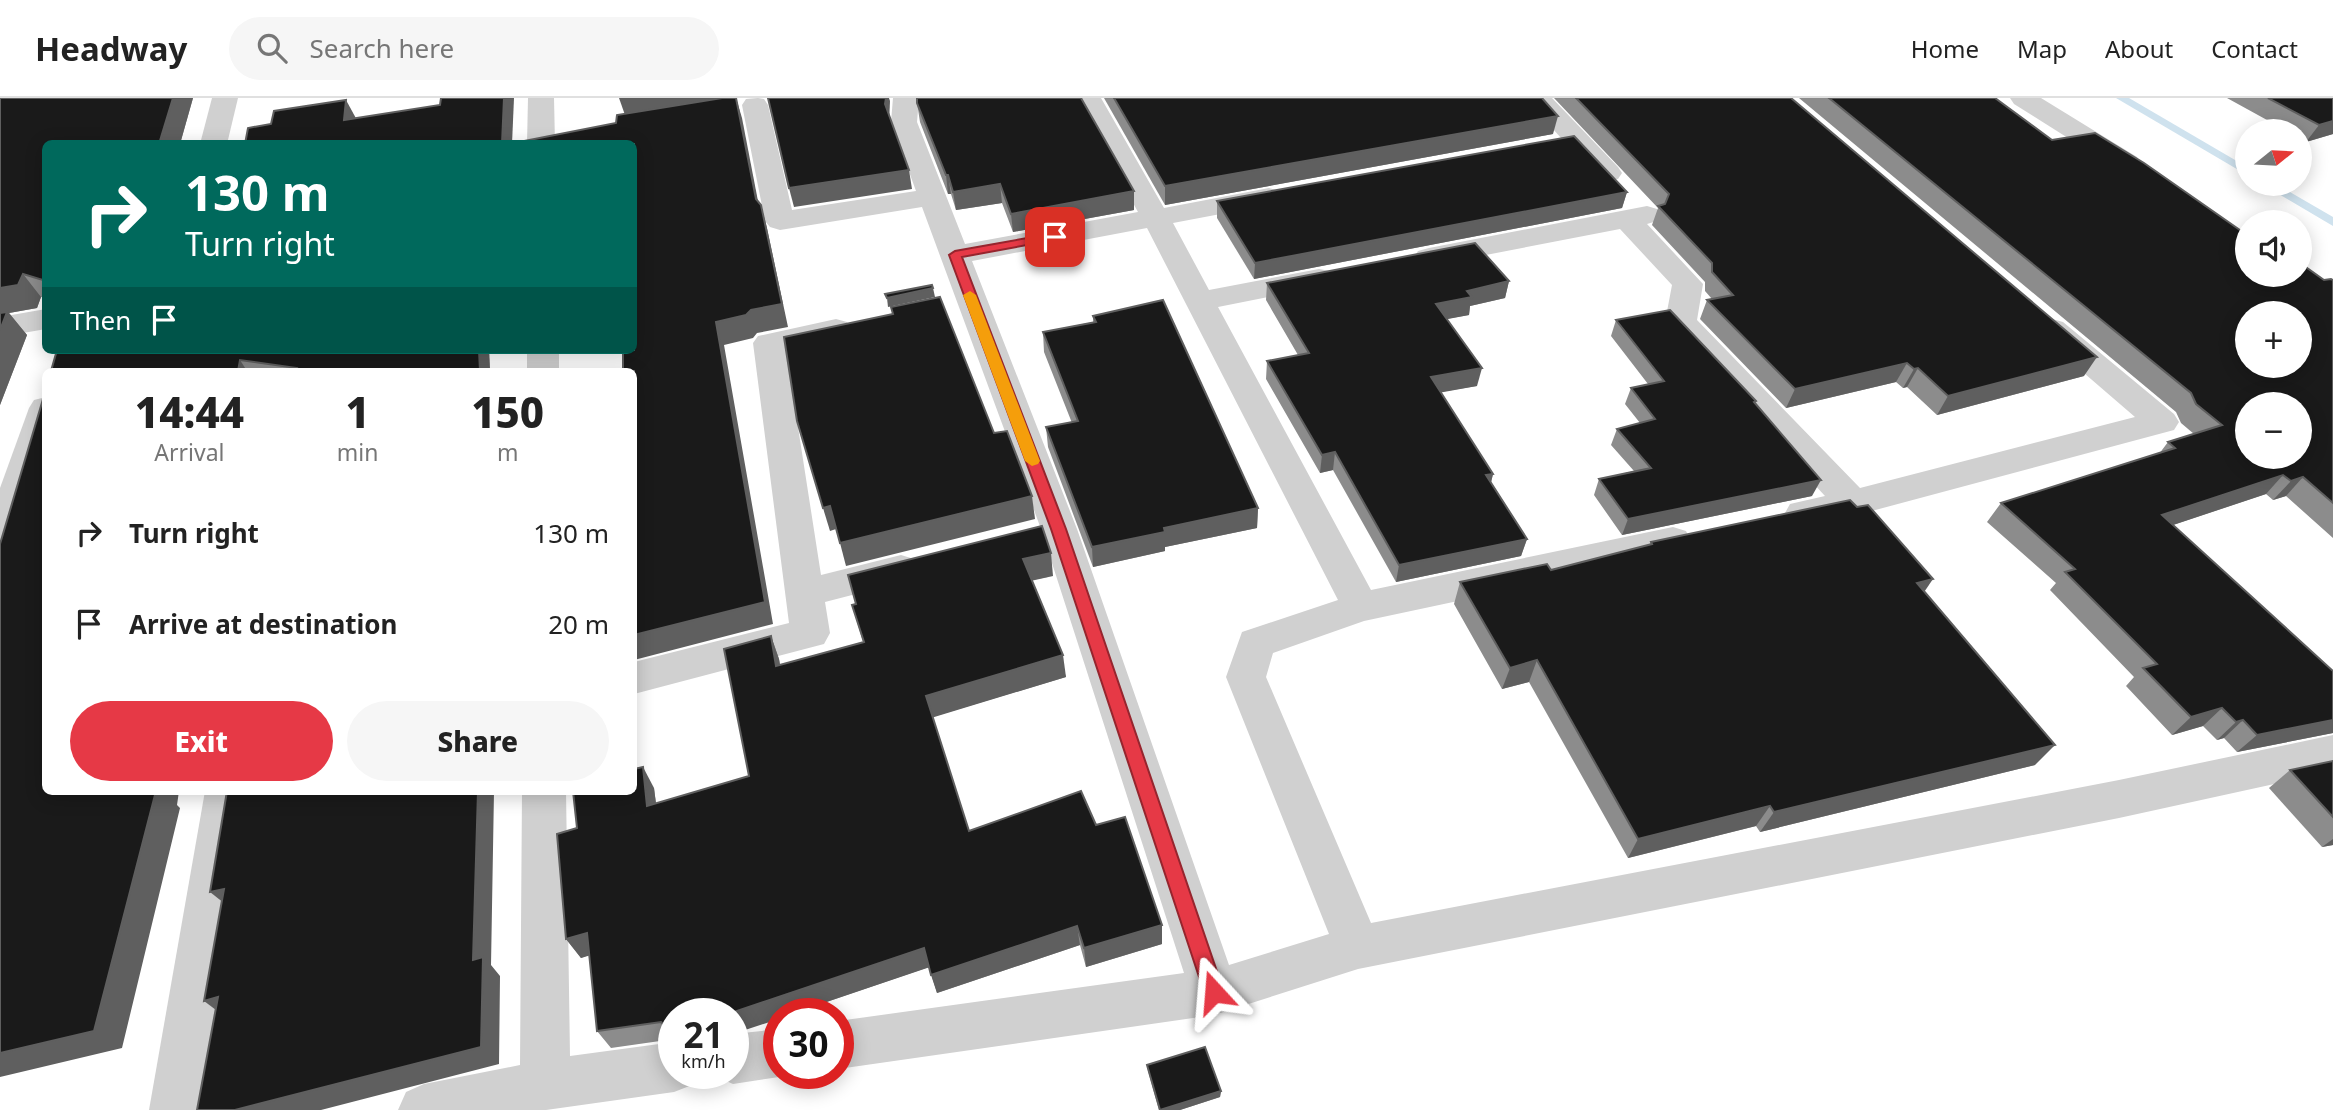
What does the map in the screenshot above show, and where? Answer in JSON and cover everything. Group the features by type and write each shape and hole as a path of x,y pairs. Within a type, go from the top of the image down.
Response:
{"street":[{"path":"214,140 225,98"},
{"path":"541,98 541,140"},
{"path":"906,98 904,122 955,255 959,304 1214,992"},
{"path":"1088,98 1156,218 1361,607"},
{"path":"1400,263 1647,215 1564,143 1538,98"},
{"path":"2022,98 2152,179"},
{"path":"753,105 780,221 933,197"},
{"path":"546,140 568,135"},
{"path":"955,255 1292,193"},
{"path":"1627,219 1688,284 1681,322 1853,503"},
{"path":"1199,301 1346,273"},
{"path":"1771,520 1853,503 2162,422 2034,314"},
{"path":"0,327 42,320"},
{"path":"637,677 810,633 769,343 864,324"},
{"path":"0,539 42,419"},
{"path":"1358,947 1246,677 1256,643 1361,607 1703,535"},
{"path":"805,593 938,560"},
{"path":"854,1043 1214,992 1358,947 2119,799 2333,753"},
{"path":"175,1110 226,795"},
{"path":"544,795 545,1085"},
{"path":"424,1110 545,1085 658,1070"}],"building":[{"path":"0,98 173,98 160,140 42,140 42,280 23,274 18,285 0,288"},
{"path":"441,98 504,98 502,140 246,140 248,128 271,124 274,111 346,100 344,120 440,105"},
{"path":"736,98 756,199 761,205 782,304 751,310 746,315 716,322 765,602 637,634 637,368 623,368 623,354 637,354 637,140 529,140 616,123 617,115"},
{"path":"768,98 886,98 885,104 909,170 789,188"},
{"path":"917,98 1081,98 1134,191 1011,214 1000,184 953,192"},
{"path":"1114,98 1542,98 1558,116 1165,186"},
{"path":"1576,98 1791,98 2097,357 1948,396 1918,368 1914,369 1907,363 1795,389 1707,300 1733,295 1712,272 1712,263 1658,206 1665,204 1669,194"},
{"path":"1829,98 1995,98 2052,140 2095,133 2144,163 2235,227 2235,287 2312,287 2312,272 2324,280 2333,280 2333,503 2303,477 2291,481 2283,475 2162,515 2333,671 2333,720 2257,735 2243,720 2236,722 2222,708 2191,717 2143,668 2157,664 2065,572 2075,569 2001,503 2175,448 2168,442 2222,425 2196,404 2191,393"},
{"path":"2268,98 2333,98 2333,121 2319,125"},
{"path":"1574,136 1627,192 1255,263 1217,201"},
{"path":"1475,243 1509,281 1467,291 1472,297 1436,304 1482,368 1431,377 1493,474 1486,475 1527,539 1399,565 1335,452 1322,455 1267,361 1309,353 1267,283"},
{"path":"932,285 933,288 887,298 885,294"},
{"path":"940,297 994,433 1007,431 1032,496 840,543 830,506 823,508 797,421 784,337 893,314 891,307"},
{"path":"1163,300 1258,508 1092,547 1046,427 1078,421 1043,332 1096,322 1093,316"},
{"path":"1670,310 1756,401 1754,402 1821,480 1628,519 1599,479 1651,468 1617,429 1655,419 1631,388 1664,381 1616,320"},
{"path":"7,312 0,330 0,313"},
{"path":"56,354 479,354 480,368 297,368 240,360 239,368 52,368"},
{"path":"42,402 42,795 155,795 94,1031 0,1053 0,544"},
{"path":"1850,500 1857,507 1868,505 1933,579 1917,583 2055,745 1774,812 1770,806 1638,839 1537,660 1510,668 1460,582 1547,564 1551,570 1652,544 1651,542"},
{"path":"1042,526 1051,553 1023,559 1063,655 926,696 969,831 1081,791 1096,825 1125,817 1162,925 1084,948 1077,926 931,975 924,948 776,998 763,998 763,1002 749,1007 749,998 658,998 658,1022 597,1031 587,933 566,939 557,834 577,828 573,795 637,795 637,768 643,767 647,806 749,776 724,649 771,636 776,666 864,642 852,605 856,604 848,575"},
{"path":"2333,761 2333,817 2290,770"},
{"path":"226,795 478,795 473,960 483,957 481,1047 235,1110 197,1110 218,997 204,1001 224,889 210,892"},
{"path":"1205,1047 1221,1091 1160,1110 1147,1065"}],"waterway":[{"path":"2121,98 2235,165"},
{"path":"2289,196 2333,222"}],"slow traffic":[{"path":"970,295 1032,461"}],"route":[{"path":"1055,237 955,255 1059,529 1214,992"}]}
